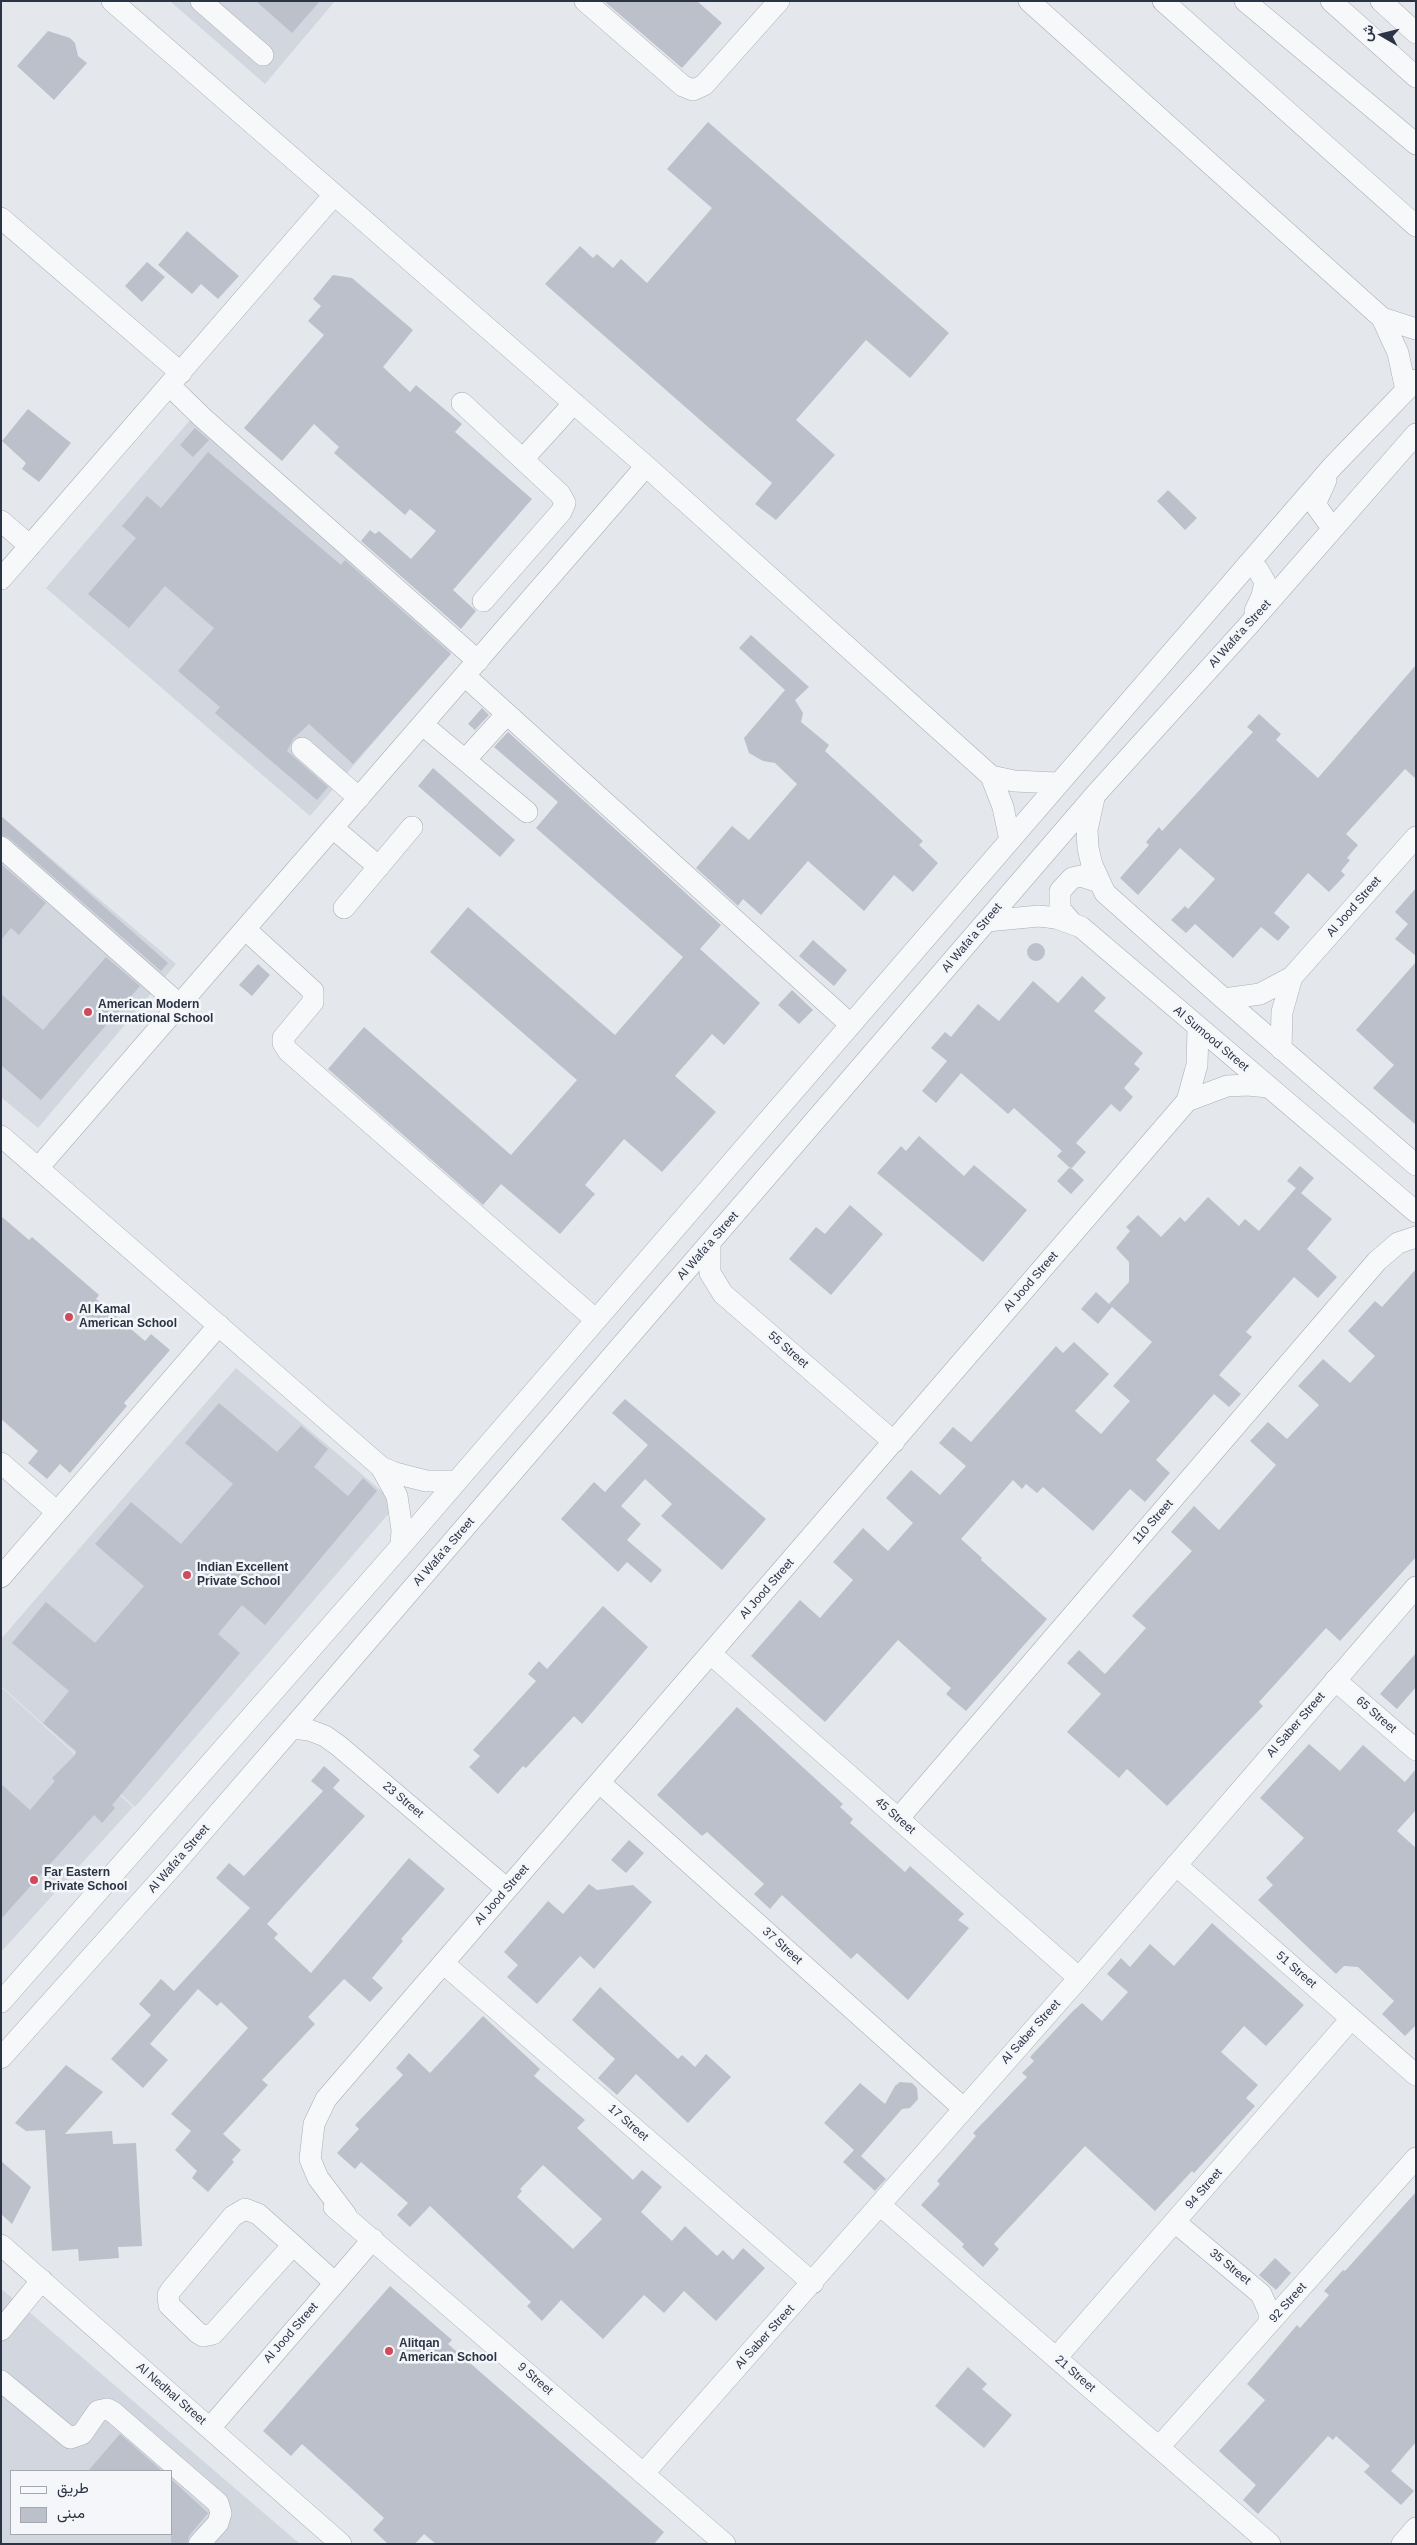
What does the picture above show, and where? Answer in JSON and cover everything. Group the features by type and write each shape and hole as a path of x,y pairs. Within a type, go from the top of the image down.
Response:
{"street":[{"path":"112,1 646,466 991,776 1003,807 1010,840"},
{"path":"201,1 263,55"},
{"path":"585,1 683,86 693,90 704,86 779,1"},
{"path":"1,2002 401,1546 1332,466 1411,385 1382,318 1029,1"},
{"path":"1163,1 1416,226"},
{"path":"1245,1 1416,144"},
{"path":"1331,1 1416,77"},
{"path":"1382,1 1416,33"},
{"path":"1,579 334,195"},
{"path":"1,218 175,379 203,418 472,668 506,714 850,1024"},
{"path":"1382,318 1416,329"},
{"path":"462,402 563,498 564,508 483,601"},
{"path":"523,459 574,403"},
{"name":"Al Wafa'a Street","path":"1,2058 171,1868 1095,795 1414,438"},
{"path":"38,1168 646,466"},
{"path":"1332,466 1317,500 1317,507 1327,521 1336,524"},
{"path":"1,521 30,546"},
{"path":"1247,627 1260,602 1265,582 1258,570 1248,564"},
{"path":"465,760 506,714"},
{"path":"423,725 527,812"},
{"path":"302,748 359,798"},
{"path":"991,776 1057,783"},
{"path":"1095,795 1087,830 1092,865 1099,882 1115,903 1416,1165"},
{"path":"344,908 412,827"},
{"path":"333,828 379,867"},
{"name":"Al Jood Street","path":"1224,999 1260,994 1292,978 1416,837"},
{"path":"1,847 180,1005"},
{"path":"1072,923 1060,909 1060,891 1072,878 1081,876 1099,882"},
{"name":"Al Sumood Street","path":"987,921 1039,916 1072,923 1092,935 1198,1028 1416,1212"},
{"path":"245,929 313,991 313,1002 283,1038 283,1043 288,1051 596,1320"},
{"name":"Al Jood Street","path":"1281,1049 1282,1012 1292,978"},
{"name":"Al Jood Street","path":"346,2216 311,2184 300,2162 298,2147 304,2121 312,2106 344,2076 600,1783 1187,1101 1197,1065 1198,1028"},
{"name":"Al Jood Street","path":"1187,1101 1227,1086 1248,1085 1268,1087"},
{"path":"1,1136 381,1467 403,1476 426,1481 456,1481"},
{"name":"110 Street","path":"898,1819 1377,1261 1398,1243 1416,1237"},
{"name":"55 Street","path":"710,1244 710,1273 723,1294 894,1442"},
{"path":"1,1577 219,1326"},
{"path":"1,1464 57,1512"},
{"path":"381,1467 397,1496 402,1530 401,1546"},
{"name":"Al Saber Street","path":"644,2473 813,2283 963,2108 1079,1978 1416,1587"},
{"name":"45 Street","path":"711,1654 1079,1978"},
{"name":"65 Street","path":"1336,1680 1416,1750"},
{"name":"23 Street","path":"292,1728 309,1730 325,1736 339,1746 507,1889"},
{"name":"37 Street","path":"600,1783 963,2108"},
{"name":"51 Street","path":"1176,1865 1416,2075"},
{"name":"17 Street","path":"443,1962 813,2283"},
{"name":"94 Street","path":"1056,2358 1352,2019"},
{"name":"92 Street","path":"1159,2447 1416,2158"},
{"name":"21 Street","path":"880,2205 1270,2544"},
{"path":"293,2245 213,2334 203,2336 198,2333 169,2305 167,2300 171,2290 238,2211 252,2210 293,2245 335,2283"},
{"name":"9 Street","path":"346,2216 725,2544"},
{"name":"35 Street","path":"1175,2222 1261,2294 1269,2312 1269,2323"},
{"name":"Al Jood Street","path":"210,2428 373,2239"},
{"name":"Al Nedhal Street","path":"1,2245 341,2544"},
{"path":"1,2330 42,2280"},
{"path":"1,2381 70,2438 82,2434 98,2411 107,2409 113,2412 218,2503 221,2513 218,2523 199,2544"},
{"path":"1402,2544 1416,2528"},
{"path":"341,2544 356,2544"}],"shaded area":[{"path":"170,1 335,1 265,84"},
{"path":"191,419 455,648 310,816 46,588"},
{"path":"1,816 176,964 38,1128 1,1097"},
{"path":"236,1368 397,1504 135,1807 1,1686 1,1639"},
{"name":"Far Eastern Private School","path":"1,1687 133,1807 1,1952"},
{"path":"1,2289 21,2305 300,2544 1,2544"}],"building":[{"path":"256,1 320,1 292,33"},
{"path":"604,1 697,1 722,23 682,68"},
{"path":"48,31 70,38 75,43 78,56 87,63 54,100 17,66"},
{"path":"708,122 949,333 910,378 866,340 796,420 835,455 776,520 755,504 772,483 545,284 580,246 593,258 597,254 613,268 621,259 647,283 712,208 667,169"},
{"path":"187,231 239,276 218,299 201,284 192,294 158,265"},
{"path":"147,262 165,277 142,302 125,286"},
{"path":"333,275 352,278 413,330 383,367 410,392 416,385 462,424 455,432 532,499 453,590 476,611 461,629 361,541 370,530 375,534 379,531 411,559 436,531 410,509 405,515 334,453 339,447 314,424 282,461 244,428 324,335 308,321 321,306 313,299"},
{"path":"28,409 71,443 39,482 22,469 26,463 2,441"},
{"path":"195,428 209,440 193,457 180,445"},
{"path":"208,452 341,565 345,560 451,654 353,764 309,724 293,739 287,751 328,787 317,800 215,713 220,707 178,671 214,628 165,586 129,628 88,594 136,538 122,526 147,496 161,508"},
{"path":"1168,490 1197,518 1185,530 1157,501"},
{"path":"751,635 809,687 795,700 803,713 801,722 829,745 825,751 923,841 919,845 938,863 913,892 894,875 864,911 808,861 761,915 743,899 738,906 696,868 732,826 749,840 797,784 775,763 763,761 749,753 744,738 785,690 739,648"},
{"path":"1416,665 1416,779 1405,769 1346,834 1358,845 1347,858 1350,860 1341,871 1345,875 1329,892 1308,873 1274,913 1290,927 1278,941 1261,927 1233,958 1195,924 1186,933 1171,920 1185,906 1188,909 1215,879 1180,848 1138,895 1120,878 1149,845 1146,842 1159,827 1162,831 1253,732 1247,727 1259,714 1281,734 1276,740 1318,778"},
{"path":"482,708 489,715 475,730 468,724"},
{"path":"508,732 721,925 700,949 760,1003 724,1045 712,1034 675,1076 716,1112 662,1172 624,1139 585,1185 595,1194 560,1234 501,1184 483,1205 328,1069 364,1027 511,1155 577,1080 430,952 468,907 615,1035 683,957 536,828 558,802 494,747"},
{"path":"433,768 515,840 500,857 418,786"},
{"path":"1,816 168,963 161,971 9,838 1,835"},
{"path":"1,864 46,903 19,935 11,928 1,940"},
{"path":"1416,888 1416,956 1395,939 1408,924 1395,912"},
{"path":"813,940 847,970 834,986 799,956"},
{"path":"1032,943 1040,943 1045,948 1043,959 1032,961 1027,956 1027,948"},
{"name":"American Modern International School","path":"106,957 140,986 41,1100 1,1065 1,994 43,1030"},
{"path":"1416,962 1416,1125 1373,1088 1394,1065 1356,1030"},
{"path":"258,964 270,975 252,996 239,985"},
{"path":"1082,976 1106,998 1094,1011 1143,1053 1134,1064 1140,1069 1124,1088 1133,1097 1120,1112 1111,1104 1076,1143 1086,1152 1071,1169 1057,1156 1062,1151 1014,1108 1008,1114 961,1073 936,1103 922,1091 947,1061 931,1048 945,1032 951,1037 978,1004 999,1021 1033,981 1058,1003"},
{"path":"792,990 813,1010 799,1024 778,1005"},
{"path":"919,1136 964,1176 974,1165 1027,1210 983,1262 877,1173 901,1146 906,1151"},
{"path":"1300,1166 1314,1178 1301,1193 1332,1219 1307,1249 1337,1277 1318,1298 1294,1277 1246,1332 1252,1337 1219,1375 1241,1394 1229,1407 1214,1394 1156,1460 1170,1473 1145,1502 1130,1489 1093,1531 1043,1487 1037,1493 1026,1484 1022,1489 1013,1480 961,1539 982,1558 981,1560 1047,1619 966,1711 946,1694 951,1688 898,1640 825,1722 751,1656 800,1600 820,1618 853,1580 833,1562 863,1528 888,1551 913,1523 886,1498 911,1470 940,1495 966,1466 939,1443 953,1427 971,1442 1056,1346 1063,1353 1074,1342 1109,1374 1075,1411 1101,1434 1130,1401 1113,1386 1152,1342 1112,1307 1098,1324 1081,1309 1096,1292 1109,1304 1129,1282 1129,1262 1116,1248 1130,1231 1126,1227 1138,1215 1161,1237 1180,1217 1185,1222 1208,1197 1239,1226 1245,1219 1259,1231 1296,1188 1287,1181"},
{"path":"1070,1167 1084,1180 1071,1194 1057,1181"},
{"path":"850,1205 883,1234 831,1295 789,1259 816,1227 825,1234"},
{"name":"Al Kamal American School","path":"1,1216 29,1240 32,1237 99,1295 96,1299 145,1341 151,1334 170,1350 124,1403 127,1406 70,1473 60,1464 47,1479 28,1463 38,1451 1,1419"},
{"path":"1416,1269 1416,1557 1340,1641 1326,1628 1259,1702 1263,1706 1167,1806 1127,1769 1119,1778 1067,1732 1101,1694 1067,1663 1079,1650 1105,1674 1146,1628 1132,1616 1192,1551 1171,1532 1194,1506 1219,1530 1276,1465 1250,1441 1268,1422 1287,1439 1319,1405 1298,1386 1323,1359 1350,1383 1375,1356 1348,1331 1375,1301 1382,1307"},
{"path":"625,1399 766,1519 722,1570 661,1516 672,1504 645,1479 621,1506 641,1524 627,1540 662,1570 651,1583 627,1562 618,1572 561,1519 594,1482 605,1492 648,1445 612,1413"},
{"path":"219,1403 277,1452 301,1426 328,1449 314,1467 348,1496 363,1478 377,1491 265,1625 242,1605 218,1634 240,1653 112,1805 115,1808 102,1823 94,1815 1,1919 1,1784 30,1810 55,1781 52,1778 75,1755 76,1751 43,1723 69,1691 12,1643 46,1602 95,1643 144,1586 95,1544 131,1502 181,1544 233,1484 185,1443"},
{"path":"603,1606 648,1647 582,1724 574,1716 526,1768 523,1766 498,1794 469,1767 480,1756 473,1750 536,1681 528,1674 539,1661 547,1669"},
{"path":"1416,1653 1416,1687 1397,1709 1380,1694"},
{"path":"737,1707 843,1804 840,1807 853,1819 850,1823 905,1872 910,1866 964,1914 958,1920 969,1928 908,2000 857,1953 851,1959 782,1895 770,1909 754,1894 764,1884 707,1832 702,1836 657,1795"},
{"path":"1309,1744 1340,1771 1363,1745 1405,1782 1416,1769 1416,1810 1397,1831 1416,1848 1416,2025 1405,2036 1382,2014 1394,2001 1358,1967 1344,1966 1336,1974 1258,1900 1273,1885 1266,1878 1304,1838 1260,1798"},
{"path":"324,1766 340,1780 333,1788 365,1816 267,1924 278,1934 274,1938 311,1973 409,1858 445,1889 401,1939 403,1941 372,1978 383,1988 370,2002 344,1979 308,2017 315,2024 262,2080 268,2085 223,2134 241,2150 232,2160 234,2162 208,2192 192,2178 197,2171 175,2150 191,2131 171,2114 248,2028 221,2002 217,2006 198,1989 150,2044 168,2060 143,2088 111,2059 151,2015 139,2004 161,1979 174,1991 250,1908 216,1878 229,1863 244,1876 323,1791 311,1781"},
{"path":"629,1840 644,1853 626,1873 611,1860"},
{"path":"589,1884 597,1890 633,1885 652,1902 594,1969 580,1956 537,2004 507,1977 518,1965 504,1952 548,1901 563,1914"},
{"path":"1212,1923 1304,2005 1266,2046 1244,2026 1221,2052 1258,2085 1246,2098 1255,2106 1194,2173 1192,2171 1155,2211 1085,2146 994,2244 999,2249 983,2267 962,2247 964,2244 921,2205 940,2184 937,2181 976,2136 973,2133 1027,2077 1022,2073 1034,2061 1030,2057 1072,2012 1082,2003 1102,2021 1128,1992 1107,1974 1121,1958 1130,1967 1150,1944 1174,1966"},
{"path":"600,1987 678,2059 682,2055 695,2067 706,2054 731,2077 688,2123 636,2074 617,2095 598,2078 615,2059 572,2020"},
{"path":"483,2016 540,2069 534,2076 585,2120 577,2128 633,2180 642,2170 662,2187 641,2212 672,2241 685,2226 717,2256 723,2250 733,2260 743,2248 765,2268 716,2321 684,2291 664,2313 644,2295 603,2339 561,2300 542,2321 527,2306 531,2302 430,2206 410,2227 397,2215 408,2203 361,2162 355,2169 337,2153 359,2129 355,2125 403,2075 396,2068 409,2053 430,2073","holes":["543,2165 602,2219 573,2249 517,2197 522,2191 520,2189"]},
{"path":"66,2065 103,2092 65,2134 112,2131 113,2144 136,2143 142,2246 118,2247 119,2258 79,2261 78,2249 52,2251 45,2130 26,2131 15,2123"},
{"path":"900,2082 912,2083 917,2088 918,2099 910,2108 902,2109 861,2156 886,2179 875,2191 843,2162 854,2150 824,2123 860,2083 885,2104 895,2086"},
{"path":"1,2161 31,2187 12,2224 1,2214"},
{"path":"1416,2192 1416,2442 1391,2471 1414,2491 1401,2505 1364,2472 1370,2466 1336,2436 1333,2440 1328,2436 1258,2514 1243,2500 1256,2485 1219,2451 1265,2400 1247,2384 1297,2325 1300,2328 1329,2295 1324,2291 1343,2270 1345,2271"},
{"path":"1275,2258 1291,2273 1276,2290 1259,2275"},
{"name":"Alitqan American School","path":"390,2286 452,2340 448,2344 664,2532 654,2544 436,2544 424,2534 415,2544 388,2544 373,2530 384,2518 340,2478 302,2444 291,2456 263,2431"},
{"path":"968,2367 987,2384 982,2389 1012,2415 984,2448 935,2406"},
{"path":"120,2434 161,2470 89,2470"},
{"path":"172,2480 208,2513 189,2536 187,2544 171,2544"}],"place":[{"name":"American Modern International School","path":"88,1012"},
{"name":"Al Kamal American School","path":"69,1317"},
{"name":"Indian Excellent Private School","path":"187,1575"},
{"name":"Far Eastern Private School","path":"34,1880"},
{"name":"Alitqan American School","path":"389,2351"}]}
